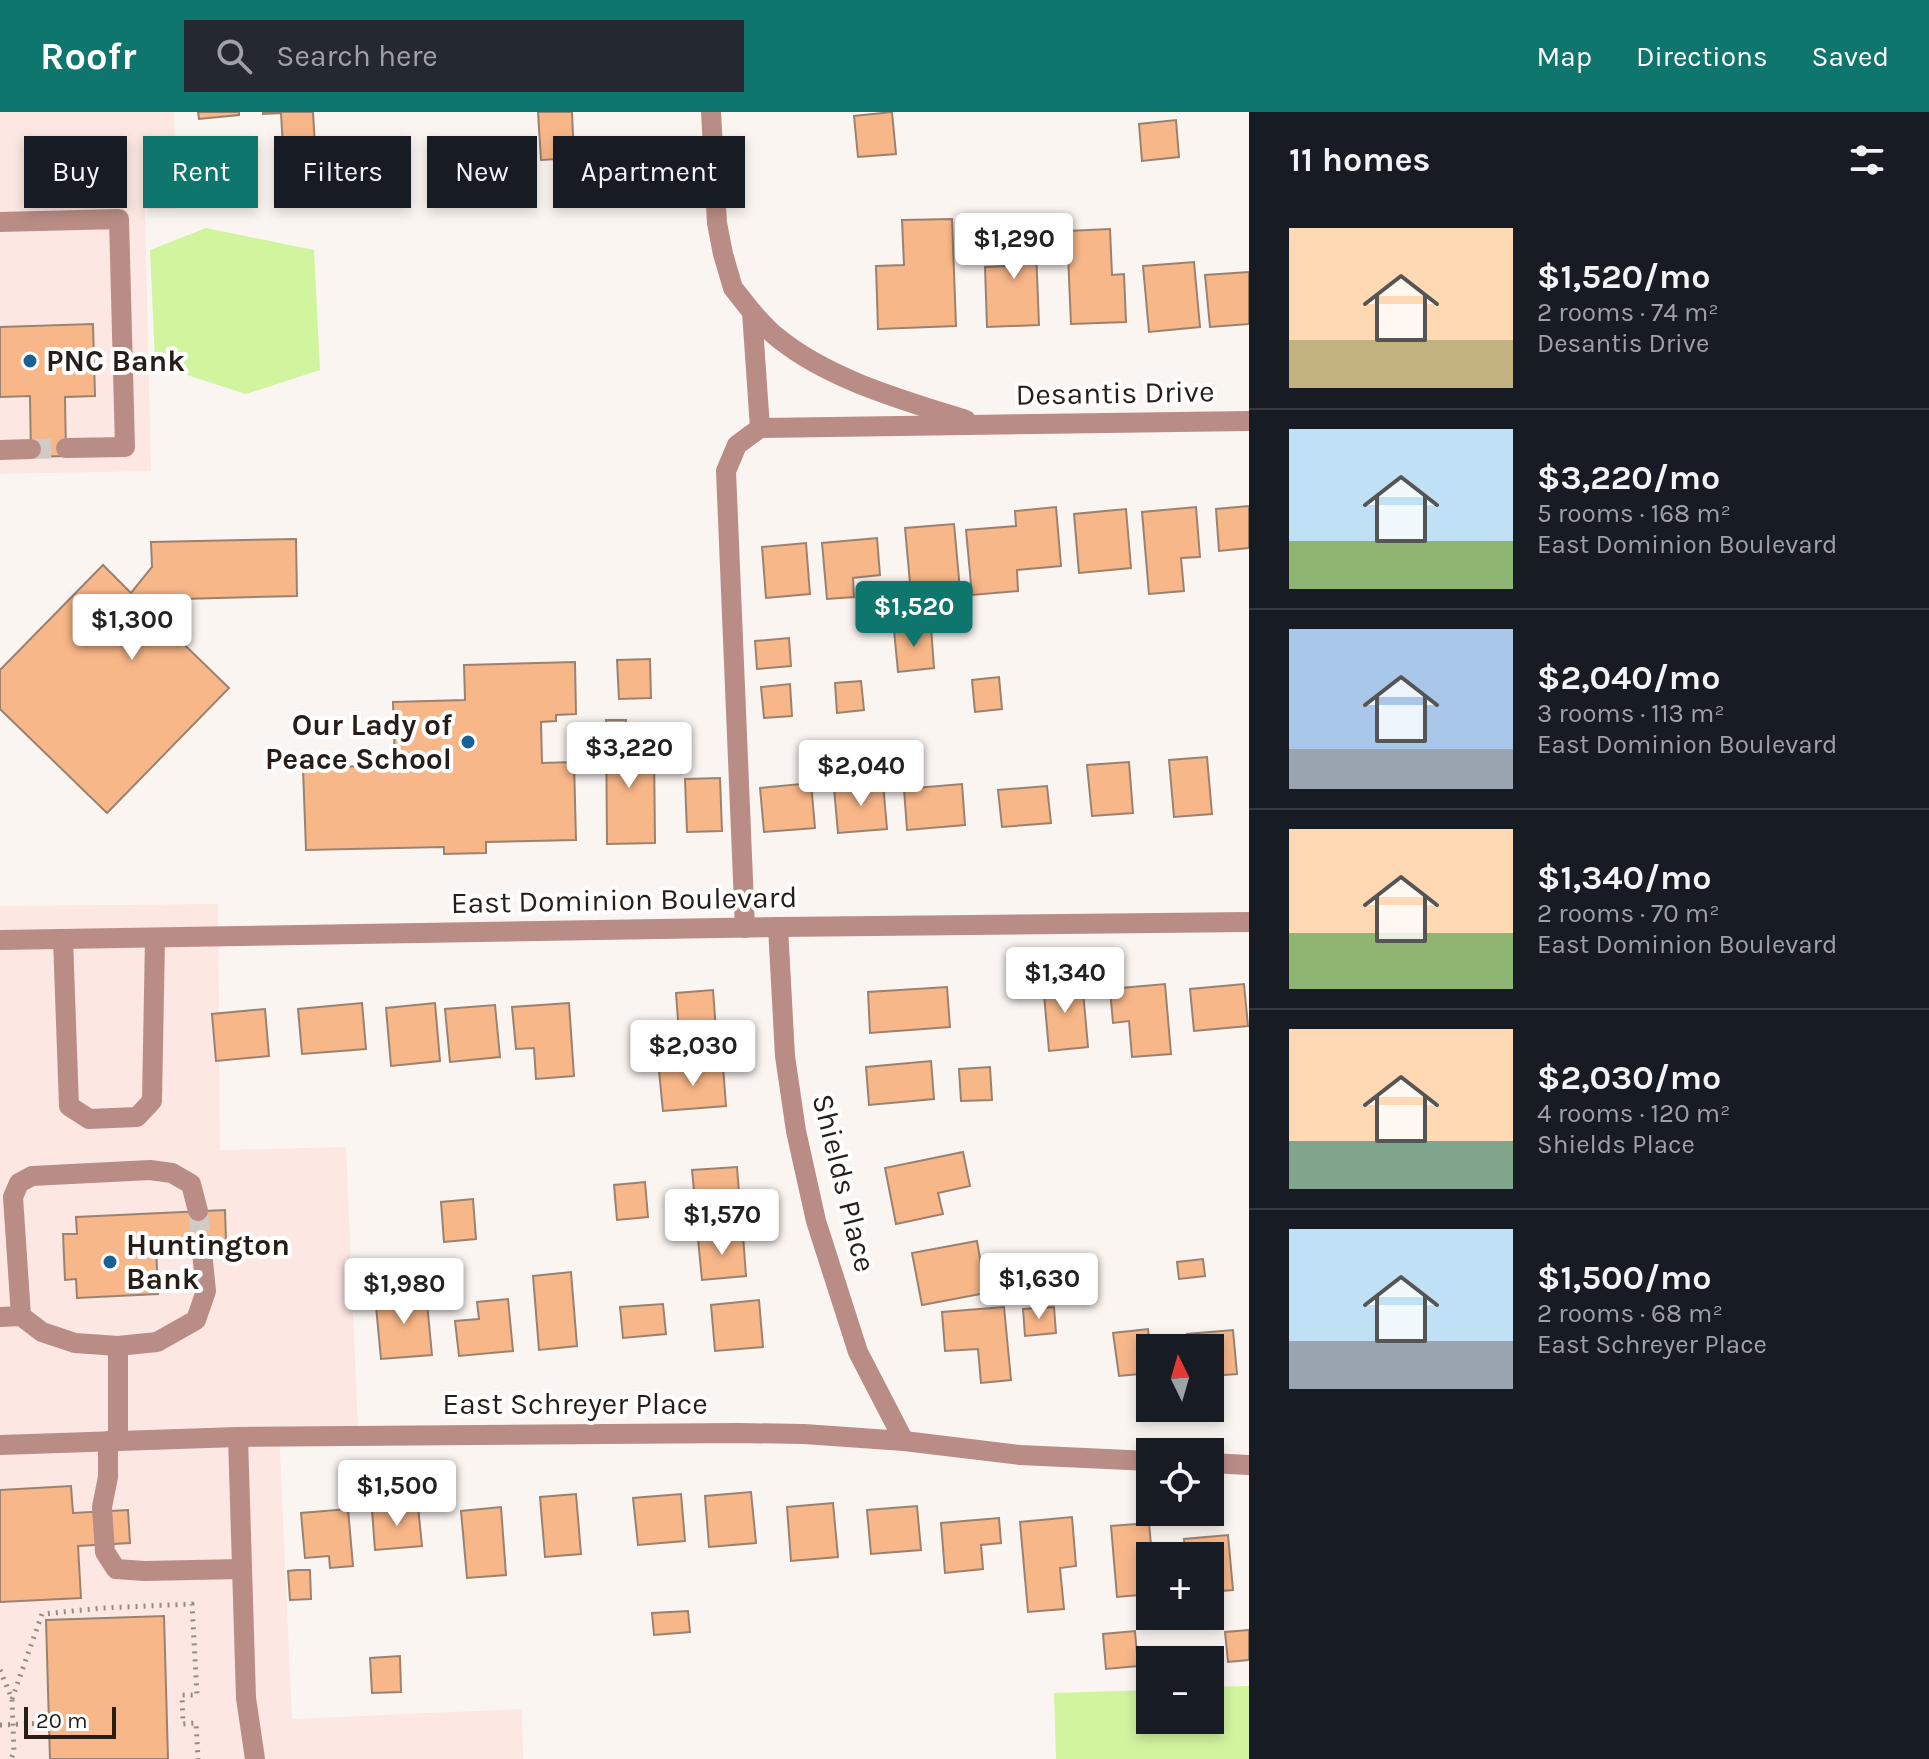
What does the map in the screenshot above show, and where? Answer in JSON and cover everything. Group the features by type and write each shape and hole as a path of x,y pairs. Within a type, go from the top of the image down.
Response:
{"street":[{"name":"Desantis Drive","path":"711,112 717,223 723,254 733,288 752,312 778,338 819,366 891,396 981,425"},
{"path":"0,222 119,219 125,447 66,448"},
{"path":"745,928 726,471 737,445 760,428 752,312"},
{"name":"Desantis Drive","path":"760,428 1249,421"},
{"path":"0,450 31,449"},
{"name":"East Dominion Boulevard","path":"0,940 1249,922"},
{"name":"Shields Place","path":"778,927 785,1056 796,1131 816,1221 858,1352 904,1441"},
{"path":"63,939 69,1106 89,1119 137,1117 152,1101 155,938"},
{"path":"21,1316 13,1197 19,1183 32,1176 150,1170 172,1173 191,1184 198,1211"},
{"path":"0,1317 21,1316 42,1332 75,1343 118,1346 157,1342 196,1320 206,1291 201,1242"},
{"path":"118,1346 113,1441 102,1507 105,1552 116,1569 242,1569"},
{"name":"East Schreyer Place","path":"0,1445 238,1437 738,1433 804,1434 904,1441 1020,1455 1136,1460"},
{"path":"238,1437 246,1698 255,1759"},
{"path":"1224,1464 1249,1465"}],"path":[{"path":"12,1699 42,1614 192,1604 197,1695 182,1695 183,1724 196,1723 198,1759"},
{"path":"0,1670 12,1699 14,1757"},
{"path":"0,1725 49,1723"}],"shaded area":[{"path":"0,112 174,112 174,136 143,136 143,208 176,208 145,209 151,471 0,474"},
{"path":"218,904 220,1150 346,1147 358,1428 279,1430 292,1719 522,1709 523,1759 0,1759 0,906"}],"green space":[{"path":"206,228 314,250 320,370 246,394 155,361 150,250"},
{"path":"1249,1686 1249,1759 1056,1759 1054,1693 1136,1690 1136,1734 1224,1734 1224,1687"}],"building":[{"path":"198,112 239,112 239,115 199,119"},
{"path":"263,112 313,112 314,136 282,136 281,113"},
{"path":"538,112 572,112 573,136 553,136 553,159 541,160"},
{"path":"892,112 896,154 858,157 854,116"},
{"path":"1176,120 1179,157 1142,161 1139,124"},
{"path":"952,219 956,326 878,329 876,266 904,265 902,220"},
{"path":"1035,225 1039,325 987,327 985,267 1004,266 1002,227"},
{"path":"1110,229 1112,275 1124,274 1126,322 1071,324 1067,231"},
{"path":"1194,262 1200,327 1149,332 1143,266"},
{"path":"1249,272 1249,324 1210,327 1205,275"},
{"path":"93,324 95,396 65,397 66,456 31,457 30,396 0,397 0,327"},
{"path":"1249,506 1249,548 1219,551 1216,509"},
{"path":"1056,507 1061,566 1017,570 1018,591 972,595 966,530 1016,526 1015,511"},
{"path":"1196,507 1200,557 1181,558 1184,591 1149,594 1142,512"},
{"path":"1126,509 1131,568 1079,573 1074,514"},
{"path":"954,524 961,601 912,605 905,528"},
{"path":"877,538 880,575 853,578 854,597 827,599 822,543"},
{"path":"296,539 297,596 181,599 162,623 229,688 107,813 0,709 0,670 103,565 131,593 152,567 151,542"},
{"path":"806,543 810,594 766,598 762,547"},
{"path":"931,627 934,668 898,672 894,630"},
{"path":"789,638 791,666 757,669 755,641"},
{"path":"650,659 651,698 619,699 617,660"},
{"name":"Our Lady of Peace School","path":"575,662 576,714 556,715 556,721 541,722 542,763 574,762 576,840 486,842 486,853 444,854 444,847 306,850 303,768 395,765 393,702 465,700 464,665"},
{"path":"999,677 1002,709 975,712 972,680"},
{"path":"861,681 864,710 837,713 835,683"},
{"path":"790,684 792,716 764,718 761,687"},
{"path":"606,720 626,720 626,751 654,751 655,843 607,844"},
{"path":"1207,757 1212,814 1174,817 1169,760"},
{"path":"1129,762 1133,813 1092,816 1087,765"},
{"path":"720,778 722,831 687,832 685,779"},
{"path":"811,783 815,828 764,832 760,788"},
{"path":"883,783 887,829 838,833 834,788"},
{"path":"962,784 965,825 907,830 904,789"},
{"path":"1047,786 1051,823 1002,827 998,790"},
{"path":"1082,980 1088,1047 1049,1051 1043,983"},
{"path":"1165,984 1171,1054 1132,1057 1129,1021 1113,1023 1110,989"},
{"path":"1244,984 1248,1026 1194,1031 1190,989"},
{"path":"947,987 950,1027 870,1033 868,992"},
{"path":"713,990 716,1031 679,1034 676,993"},
{"path":"362,1003 366,1049 302,1054 298,1009"},
{"path":"435,1003 440,1061 391,1066 386,1008"},
{"path":"569,1003 574,1076 536,1079 534,1048 516,1049 512,1007"},
{"path":"495,1005 500,1057 450,1062 445,1009"},
{"path":"265,1009 269,1056 216,1061 212,1014"},
{"path":"931,1061 934,1099 869,1105 866,1067"},
{"path":"723,1066 726,1106 663,1111 659,1071"},
{"path":"990,1067 992,1100 961,1101 959,1069"},
{"path":"963,1152 970,1186 938,1193 943,1214 896,1224 885,1168"},
{"path":"737,1167 740,1206 696,1210 692,1170"},
{"path":"645,1182 648,1217 617,1220 614,1185"},
{"path":"473,1199 476,1239 444,1242 441,1202"},
{"name":"Huntington Bank","path":"225,1210 226,1241 156,1245 158,1294 77,1298 76,1279 65,1280 63,1234 77,1234 76,1217"},
{"path":"743,1235 746,1276 702,1280 698,1239"},
{"path":"977,1241 986,1293 922,1305 912,1253"},
{"path":"1203,1259 1205,1276 1179,1279 1177,1262"},
{"path":"571,1272 577,1346 539,1350 533,1276"},
{"path":"426,1292 432,1355 381,1359 375,1296"},
{"path":"508,1299 513,1351 459,1356 455,1321 479,1319 477,1302"},
{"path":"759,1300 763,1347 715,1351 711,1305"},
{"path":"663,1304 666,1334 623,1338 620,1307"},
{"path":"1004,1307 1011,1380 981,1383 978,1349 945,1351 942,1312"},
{"path":"1054,1307 1056,1333 1025,1336 1023,1309"},
{"path":"1148,1329 1149,1334 1136,1334 1136,1374 1119,1376 1113,1333"},
{"path":"1233,1330 1237,1374 1224,1375 1224,1334 1187,1334"},
{"path":"71,1486 73,1513 128,1510 130,1543 78,1546 81,1598 0,1602 0,1490"},
{"path":"751,1492 756,1543 709,1547 705,1496"},
{"path":"576,1494 581,1554 545,1557 540,1497"},
{"path":"681,1494 685,1541 638,1545 633,1498"},
{"path":"833,1503 838,1557 791,1561 787,1507"},
{"path":"418,1506 422,1546 375,1550 372,1510"},
{"path":"917,1506 921,1550 871,1554 867,1510"},
{"path":"501,1507 506,1575 467,1578 461,1511"},
{"path":"348,1509 353,1566 330,1568 329,1556 305,1558 301,1513"},
{"path":"1072,1517 1076,1566 1060,1568 1064,1609 1028,1612 1020,1522"},
{"path":"999,1518 1001,1543 981,1545 983,1569 945,1573 941,1523"},
{"path":"1111,1526 1149,1526 1151,1542 1136,1542 1136,1595 1117,1597"},
{"path":"1228,1535 1233,1590 1224,1591 1224,1542 1184,1542 1184,1539"},
{"path":"310,1570 311,1599 290,1600 288,1571"},
{"path":"688,1611 690,1632 654,1635 652,1613"},
{"path":"164,1616 168,1759 50,1759 46,1620"},
{"path":"1249,1630 1249,1660 1228,1662 1225,1632"},
{"path":"1135,1631 1136,1666 1106,1669 1103,1634"},
{"path":"400,1656 401,1692 372,1693 370,1658"}],"tunnel":[{"path":"31,449 66,448"},
{"path":"198,1211 201,1242"}],"place":[{"name":"PNC Bank","path":"30,361"},
{"name":"Our Lady of Peace School","path":"468,742"},
{"name":"Huntington Bank","path":"110,1262"}]}
